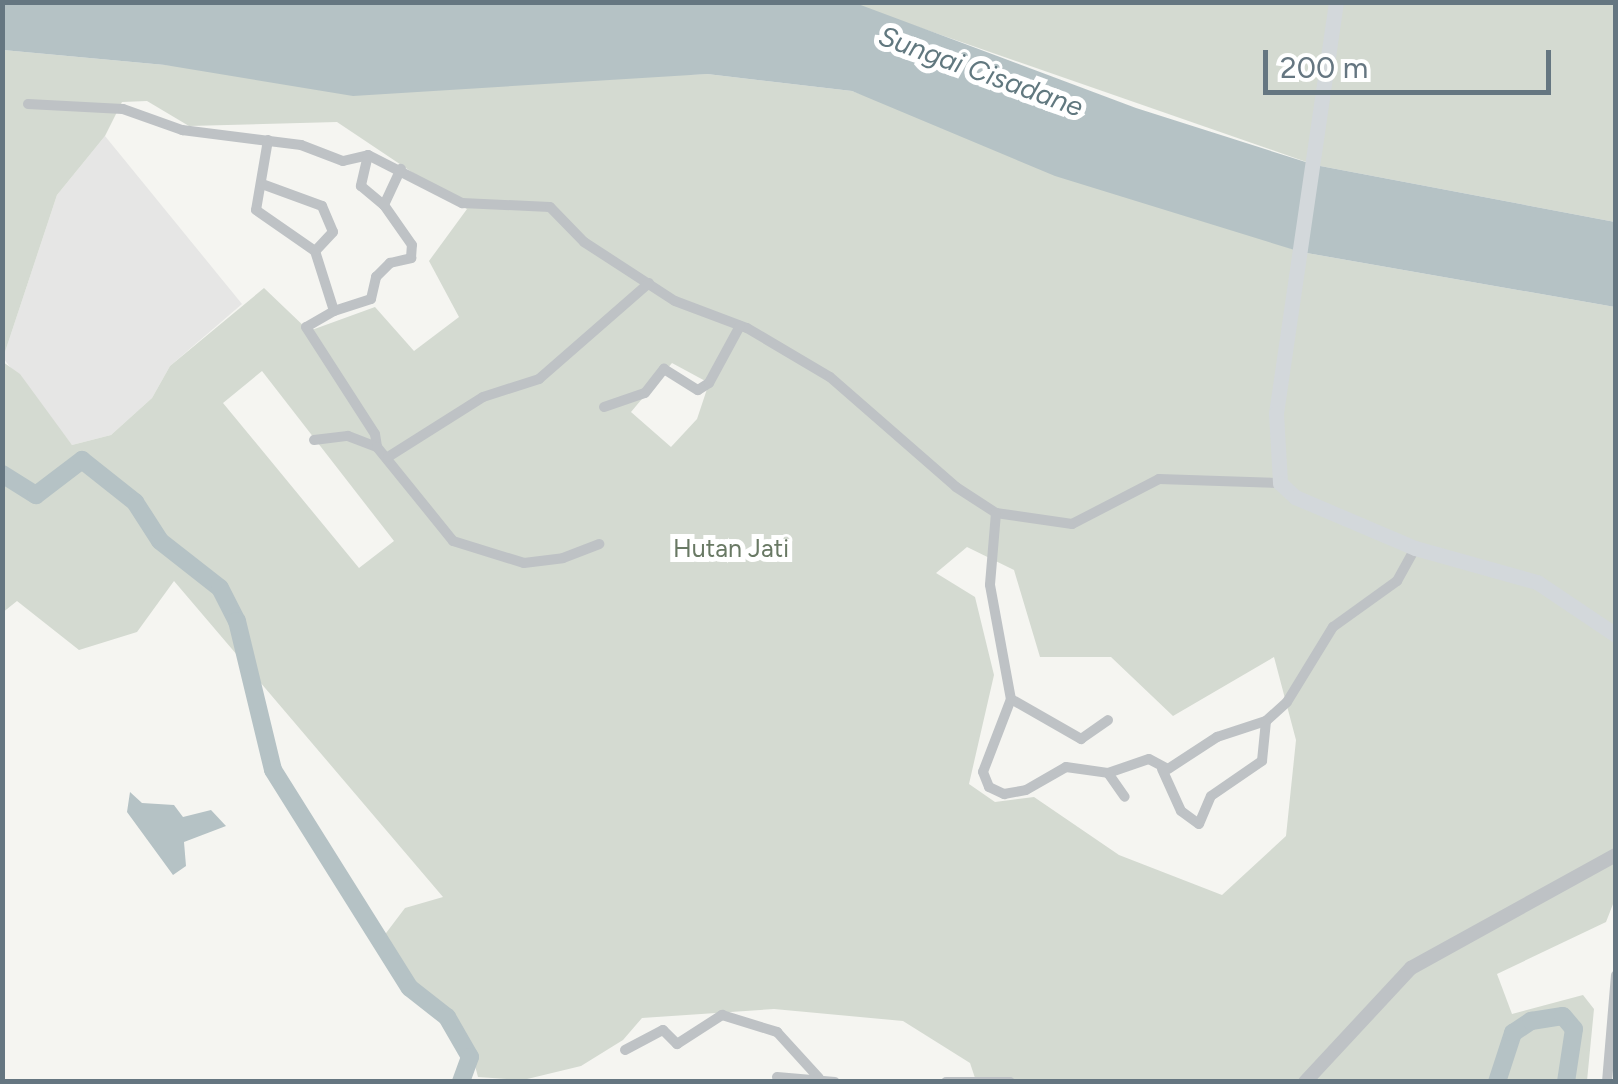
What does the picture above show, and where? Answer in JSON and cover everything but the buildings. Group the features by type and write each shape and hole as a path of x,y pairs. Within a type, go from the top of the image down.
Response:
{"main road":[{"path":"1336,2 1276,414 1280,483 1295,497 1415,548 1536,582 1616,635"}],"street":[{"path":"28,104 123,109 182,130 268,140 343,161 368,155 462,203 550,207 584,242 649,284 740,326 830,377 944,477 996,513 1072,524 1158,479 1280,483"},
{"path":"268,140 256,210 315,251 334,311"},
{"path":"368,155 360,186 384,205 412,244 411,258 390,263 376,278 371,299 334,311 306,327 375,434 376,447"},
{"path":"384,205 400,169"},
{"path":"262,184 322,206 332,232 315,251"},
{"path":"388,457 483,397 540,379 649,284"},
{"path":"604,407 644,393 664,369 698,390 709,383 740,326"},
{"path":"314,440 348,436 376,447 388,457 434,524 453,541 524,563 562,558 599,544"},
{"path":"996,513 990,585 1010,699 982,772 989,787 1004,794 1026,790 1066,767 1108,773 1149,760 1162,768 1181,811 1199,824 1211,796 1262,761 1266,720"},
{"path":"1162,768 1217,738 1266,720 1287,702 1333,628 1397,581 1415,548"},
{"path":"1010,699 1080,739 1108,720"},
{"path":"1108,773 1125,797"},
{"path":"1304,1082 1411,968 1616,855"},
{"path":"1607,1082 1616,975"},
{"path":"624,1050 662,1030 677,1044 722,1014 777,1032 819,1078"},
{"path":"778,1076 835,1082"},
{"path":"946,1082 1010,1082"}],"shaded area":[{"path":"105,136 242,304 170,366 152,398 111,435 72,445 3,358 57,195"}],"green space":[{"path":"849,3 1615,3 1615,222 1315,165"},
{"name":"Hutan Jati","path":"3,50 165,65 565,79 707,74 852,91 1301,252 1615,307 1615,899 1606,922 1497,974 1512,1014 1583,995 1594,1009 1587,1081 976,1081 970,1063 903,1021 774,1009 642,1018 623,1040 581,1066 523,1080 478,1077 470,1047 399,982 377,945 405,908 443,897 174,581 137,632 79,650 17,601 2,613 3,362 20,374 72,445 111,435 152,398 170,366 264,288 309,331 375,307 414,351 459,317 429,261 467,209 337,122 189,126 147,101 122,102 105,136 57,195 3,358","holes":["672,363 709,383 697,419 671,447 631,412","262,371 394,541 359,568 223,403","967,547 1014,570 1040,657 1111,657 1173,716 1274,657 1296,740 1286,836 1222,895 1119,855 1034,797 995,802 969,784 994,675 975,597 936,573"]}],"water":[{"name":"Sungai Cisadane","path":"2,3 858,4 1136,108 1315,165 1615,222 1615,307 1301,252 1055,176 852,91 707,74 353,96 165,65 3,50"},
{"path":"130,792 142,803 174,805 183,817 211,810 226,826 184,842 186,866 173,875 127,812"}],"waterway":[{"path":"2,474 36,495 82,460 135,502 160,541 220,588 237,621 273,770 410,988 447,1017 470,1057 461,1082"},
{"path":"1497,1082 1513,1033 1531,1021 1563,1016 1574,1029 1566,1082"}]}
